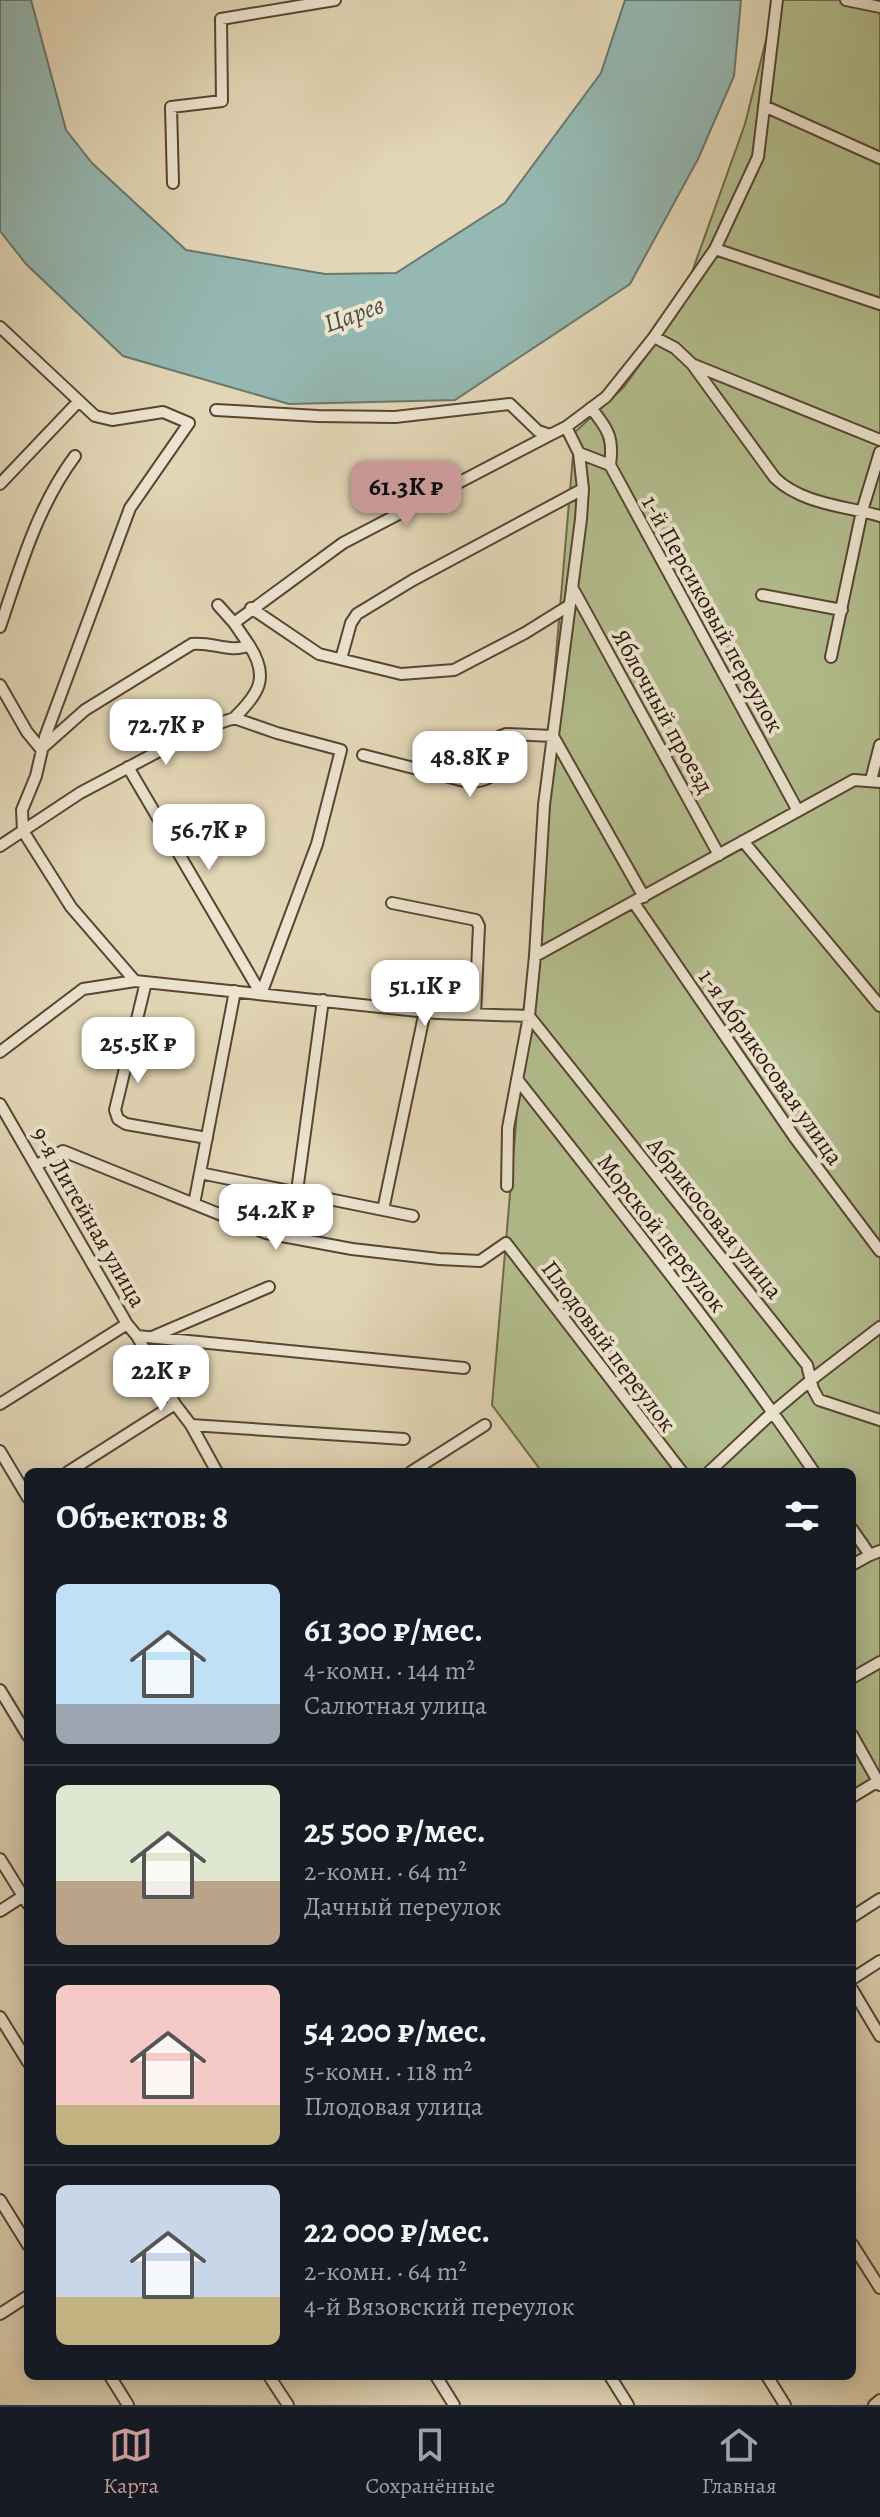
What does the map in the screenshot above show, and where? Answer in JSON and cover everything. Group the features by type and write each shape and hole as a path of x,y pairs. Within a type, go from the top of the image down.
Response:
{"street":[{"path":"173,183 171,107 222,101 221,19 335,0"},
{"path":"234,623 343,543 566,427 606,397 654,337 715,249 758,157 777,0"},
{"path":"846,0 880,7"},
{"path":"764,106 880,158"},
{"path":"715,249 880,304"},
{"path":"0,327 95,416 112,420 163,412 189,423 130,508 41,749 36,776 22,810 23,831 71,907 141,981"},
{"path":"654,337 675,348 692,364 785,488 800,496 880,516"},
{"path":"692,364 880,440"},
{"path":"0,484 78,402"},
{"path":"216,410 395,417 510,404 538,431 550,435"},
{"path":"579,453 610,465 613,446 606,426 591,408"},
{"path":"507,1186 508,1128 529,1016 544,805 583,489 579,453 566,427"},
{"path":"831,657 862,511 880,452"},
{"path":"0,627 24,552 60,476 75,456"},
{"name":"1-й Персиковый переулок","path":"610,465 798,811"},
{"path":"341,659 351,623 357,614 413,580 583,489"},
{"name":"Яблочный проезд","path":"572,587 719,855"},
{"path":"762,595 842,610"},
{"path":"0,846 80,793 197,731 234,718 251,701 260,679 261,666 234,623 218,605"},
{"path":"251,608 319,654 401,674 454,670 525,633 570,605"},
{"path":"41,749 85,710 192,644 242,648 249,645"},
{"path":"0,685 27,732 41,749"},
{"path":"234,718 341,750 317,844 261,994"},
{"path":"363,755 468,782 481,782 494,773 499,737 506,734 553,736"},
{"name":"1-я Абрикосовая улица","path":"553,736 639,900 795,1138 880,1251"},
{"path":"535,956 854,780 875,781 880,745"},
{"path":"128,767 261,994"},
{"path":"743,841 880,1006"},
{"path":"392,903 476,920 479,926 475,1014"},
{"path":"0,1052 83,989 141,981 425,1011 529,1016"},
{"path":"141,981 116,1115 126,1124 207,1138"},
{"path":"37,1165 63,1151 194,1204 235,991"},
{"path":"297,1191 323,1000"},
{"path":"383,1210 425,1011"},
{"name":"Абрикосовая улица","path":"529,1016 807,1365 816,1395 822,1402 880,1420"},
{"name":"Морской переулок","path":"517,1079 673,1278 811,1468"},
{"name":"9-я Литейная улица","path":"0,1104 127,1324 215,1468"},
{"path":"200,1173 413,1216"},
{"name":"Плодовый переулок","path":"194,1204 266,1233 352,1249 480,1261 506,1243 679,1468"},
{"path":"151,1338 269,1287"},
{"path":"0,1404 127,1324"},
{"path":"713,1468 773,1412 880,1327"},
{"path":"137,1336 464,1368"},
{"path":"74,1468 175,1404"},
{"path":"191,1425 404,1439"},
{"path":"417,1468 485,1425"},
{"path":"0,1451 24,1490"},
{"path":"856,1533 875,1553 856,1563"},
{"path":"856,1676 880,1662"},
{"path":"0,1690 24,1729"},
{"path":"856,1742 879,1782 856,1795"},
{"path":"0,1859 24,1894"},
{"path":"0,1911 24,1898"},
{"path":"856,1914 880,1899"},
{"path":"856,1976 880,1961"},
{"path":"856,1996 880,2036"},
{"path":"0,2017 24,2056"},
{"path":"0,2200 24,2239"},
{"path":"856,2250 880,2288"},
{"path":"0,2314 24,2299"},
{"path":"112,2380 128,2405"},
{"path":"272,2380 288,2405"},
{"path":"438,2380 454,2405"},
{"path":"612,2380 628,2405"},
{"path":"769,2380 785,2405"},
{"path":"874,2405 880,2400"}],"green space":[{"path":"776,0 880,0 880,1773 856,1788 856,1468 539,1468 492,1405 575,432 623,388 677,314 745,124"}],"water":[{"name":"Царев","path":"0,0 31,0 66,130 92,163 186,250 325,274 396,273 505,203 601,73 625,0 741,0 734,76 698,159 630,284 455,400 289,404 123,356 26,264 0,231"}]}
